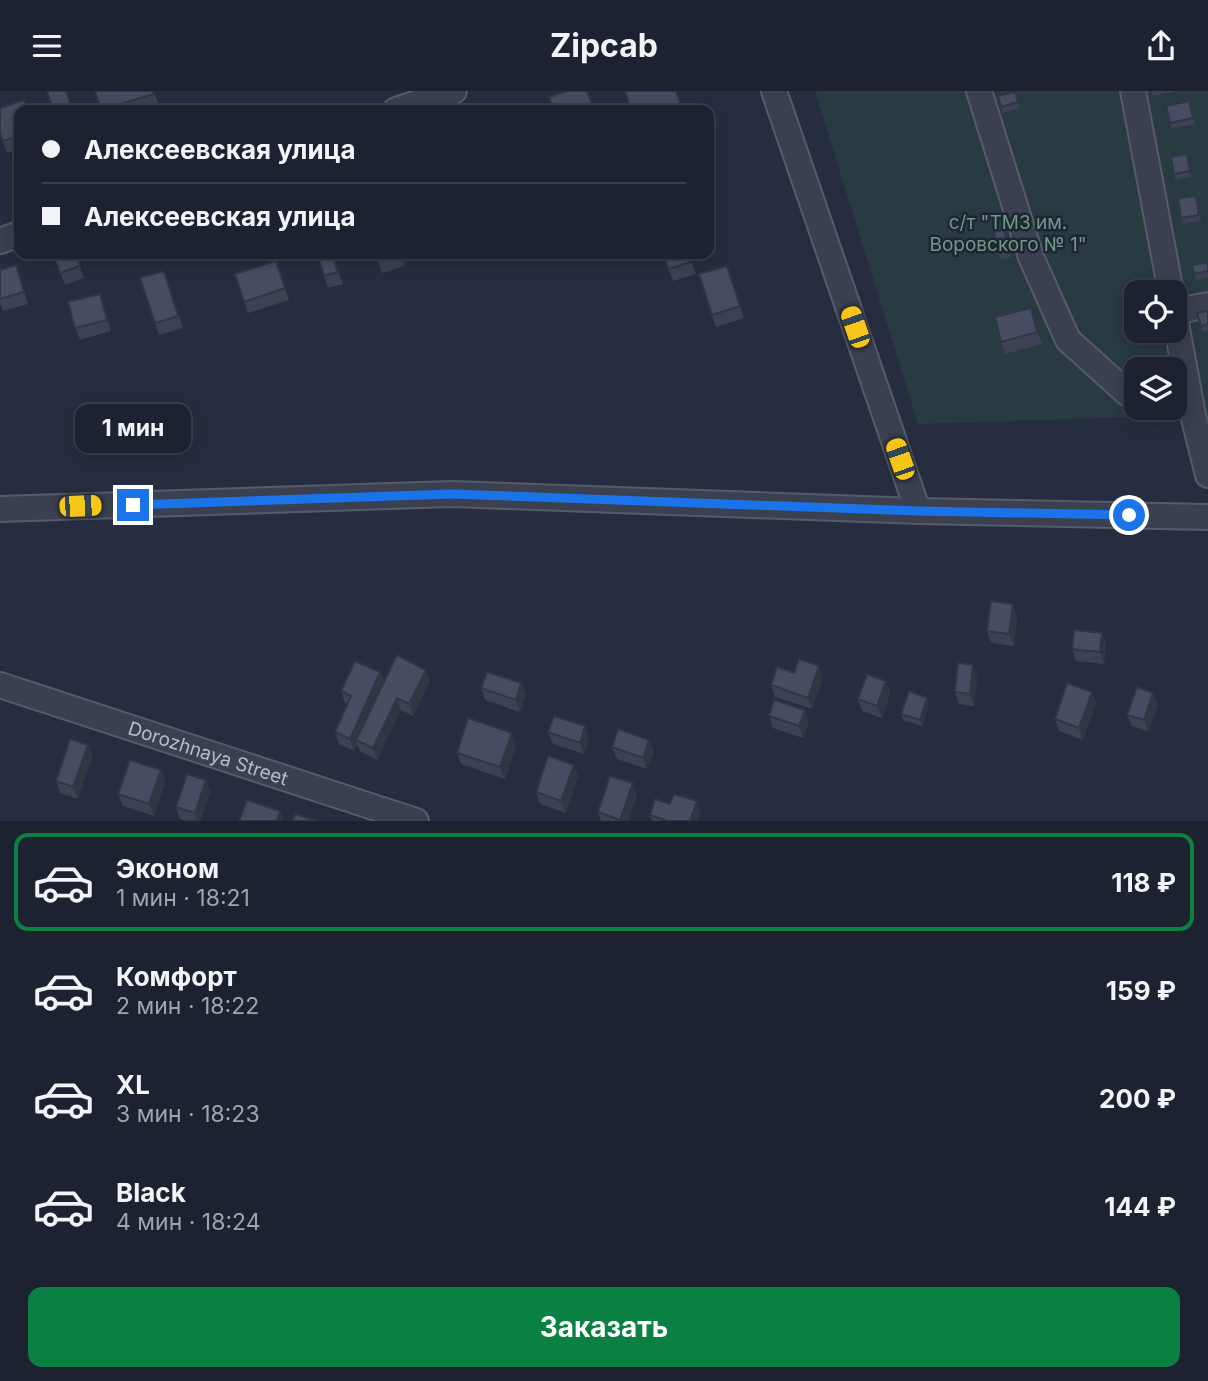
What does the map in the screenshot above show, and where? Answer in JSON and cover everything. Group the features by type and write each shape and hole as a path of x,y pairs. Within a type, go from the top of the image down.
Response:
{"street":[{"path":"411,105 454,91"},
{"path":"774,91 918,511"},
{"path":"979,91 1031,257 1068,340 1124,390"},
{"path":"1133,91 1169,280"},
{"path":"1187,309 1208,305"},
{"path":"1187,420 1208,475"},
{"path":"0,509 452,494 918,511 1208,517"},
{"name":"Dorozhnaya Street","path":"0,685 416,821"}],"green space":[{"name":"с/т \"ТМЗ им. Воровского № 1\"","path":"815,91 1208,91 1208,475 1193,415 1187,415 1187,357 1124,357 1124,417 918,424"}],"building":[{"path":"47,91 66,91 71,105 51,105"},
{"path":"95,91 153,91 154,94 118,105 99,105"},
{"path":"567,91 587,91 592,105 551,105 549,97"},
{"path":"625,91 676,91 680,105 629,105"},
{"path":"1015,92 1018,102 1001,107 998,96"},
{"path":"24,100 26,105 14,105 14,138 3,141 0,132 0,108"},
{"path":"1189,101 1193,118 1170,123 1166,106"},
{"path":"1187,154 1190,171 1174,174 1171,157"},
{"path":"1196,196 1199,215 1181,218 1178,198"},
{"path":"1004,230 1009,251 998,253 994,232"},
{"path":"55,259 77,259 80,266 60,273"},
{"path":"319,259 334,259 338,272 324,276"},
{"path":"665,259 690,259 691,262 668,269"},
{"path":"276,261 285,288 244,302 235,274"},
{"path":"1208,262 1208,271 1194,274 1192,265"},
{"path":"16,265 24,292 0,299 0,270"},
{"path":"727,266 740,306 712,315 699,274"},
{"path":"164,271 178,316 155,323 140,278"},
{"path":"100,294 107,320 75,328 68,302"},
{"path":"1031,308 1037,332 1001,342 995,317"},
{"path":"1208,311 1208,324 1201,326 1197,313"},
{"path":"991,601 1013,604 1009,634 987,631"},
{"path":"1074,630 1102,633 1100,652 1072,649"},
{"path":"397,655 426,670 409,704 397,698 373,748 356,740"},
{"path":"799,659 819,666 808,698 771,685 777,667 794,673"},
{"path":"355,661 380,672 350,739 335,732 351,696 341,691"},
{"path":"958,663 973,665 970,694 955,692"},
{"path":"487,672 521,683 516,700 481,688"},
{"path":"867,674 886,681 877,706 858,699"},
{"path":"1067,683 1092,692 1079,728 1055,719"},
{"path":"1137,687 1153,693 1144,720 1127,715"},
{"path":"909,691 927,698 920,720 901,714"},
{"path":"774,700 805,710 799,726 769,716"},
{"path":"554,716 585,726 580,743 548,732"},
{"path":"468,718 512,733 500,767 457,753"},
{"path":"618,729 649,740 643,758 612,747"},
{"path":"70,739 88,745 73,787 56,781"},
{"path":"548,756 574,765 561,801 536,792"},
{"path":"130,760 161,770 149,804 118,794"},
{"path":"187,774 206,780 195,813 176,807"},
{"path":"610,776 633,783 620,820 598,812"},
{"path":"674,794 697,801 690,821 664,821 650,815 655,799 670,804"},
{"path":"247,800 280,811 277,821 239,821"},
{"path":"295,814 317,821 293,821"}],"route":[{"path":"133,505 452,494 918,511 1129,515"}]}
